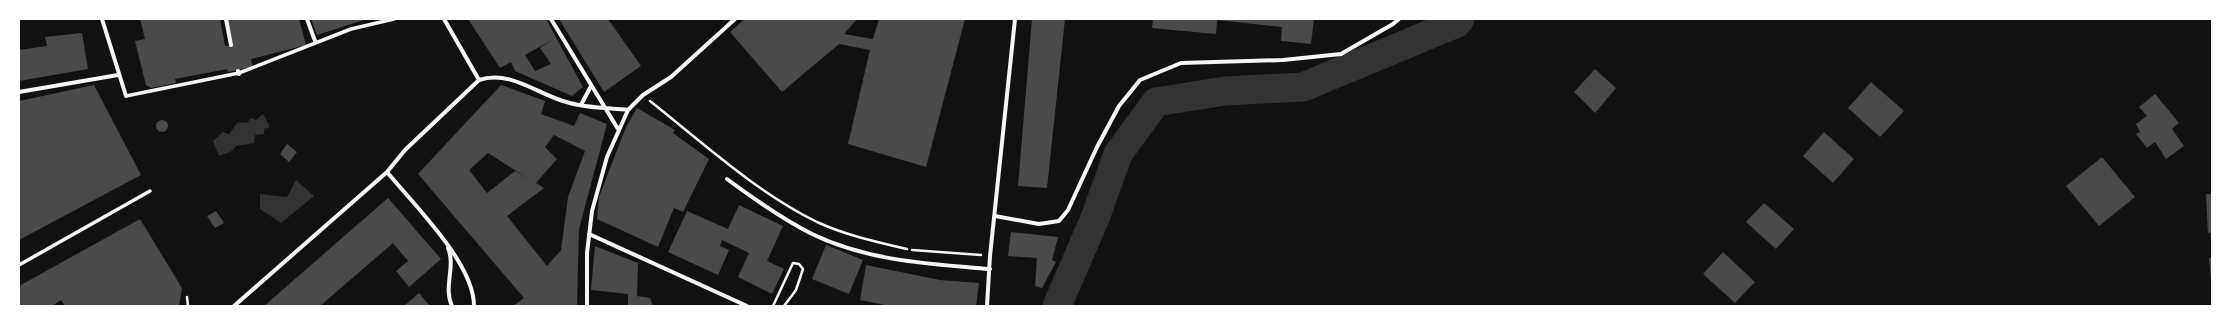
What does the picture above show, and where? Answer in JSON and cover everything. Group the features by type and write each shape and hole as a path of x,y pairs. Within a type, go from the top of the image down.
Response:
{"street":[{"path":"102,19 118,75 126,96 238,73 315,41 351,29 394,19"},
{"path":"226,19 231,45"},
{"path":"307,19 315,41"},
{"path":"444,19 479,80"},
{"path":"551,19 618,129"},
{"path":"587,306 589,234 592,211 607,157 618,129 628,110 643,95 671,77 735,19"},
{"path":"987,306 990,256 1015,19"},
{"path":"995,216 1039,224 1059,221 1068,210 1096,147 1119,106 1140,80 1181,63 1283,60 1341,54 1393,24 1398,19"},
{"path":"19,92 118,75"},
{"path":"234,306 387,172 405,150 479,80 488,77 506,78 569,103 628,110"},
{"path":"581,105 591,86"},
{"path":"387,172 456,255 469,279 474,297 474,306"},
{"path":"727,179 768,208 812,234 866,253 906,262 990,269"},
{"path":"19,265 150,192"},
{"path":"589,234 747,306"},
{"path":"446,244 452,262 448,285 452,306"}],"path":[{"path":"643,95 734,169 775,197 818,222 869,240 908,250 990,256"},
{"path":"774,306 793,263 799,264 803,269 796,290 784,306"},
{"path":"187,297 188,306"}],"shaded area":[{"path":"263,114 270,127 264,129 264,134 255,135 254,143 236,146 232,151 219,156 213,141 223,132 229,134 238,122 247,123 251,118 256,120"},
{"path":"296,180 314,196 281,223 260,209 260,194 287,197"}],"building":[{"path":"140,19 220,19 225,46 233,45 227,19 299,19 306,45 251,59 253,67 228,72 227,69 175,79 176,83 151,88 146,85 135,41 145,39"},
{"path":"311,19 367,19 317,35"},
{"path":"468,19 546,19 583,87 572,96 515,71 511,62 500,68","holes":["552,40 540,48 551,64 535,71 525,55"]},
{"path":"559,19 608,19 641,66 604,92"},
{"path":"745,19 857,19 844,34 873,39 879,19 965,19 926,167 848,144 870,50 839,44 782,92 730,32"},
{"path":"1032,19 1065,19 1047,188 1018,186"},
{"path":"1153,19 1314,19 1311,44 1281,41 1282,27 1217,20 1216,34 1152,28"},
{"path":"82,33 88,69 19,81 19,50 47,46 45,37"},
{"path":"1595,69 1616,88 1595,113 1574,92"},
{"path":"1871,82 1904,111 1880,137 1848,108"},
{"path":"94,85 141,175 19,240 19,101"},
{"path":"501,85 545,101 541,114 574,126 580,113 607,124 579,229 577,306 513,306 524,298 418,174","holes":["554,135 585,151 568,197 561,250 547,266 507,216 544,188 536,183 557,159 545,147","488,153 529,179 515,171 487,193 469,170"]},
{"path":"2155,94 2179,123 2172,129 2184,146 2166,159 2155,142 2147,148 2136,134 2140,132 2136,124 2147,116 2139,107"},
{"path":"637,108 675,130 673,133 709,159 683,212 674,208 658,247 597,219 599,197 626,127"},
{"path":"160,120 164,120 168,126 164,132 160,132 156,128 156,124"},
{"path":"1824,132 1854,159 1833,183 1803,156"},
{"path":"287,144 297,152 289,162 280,154"},
{"path":"2102,157 2135,197 2099,226 2066,186"},
{"path":"2206,194 2212,194 2212,232 2208,233"},
{"path":"388,198 441,259 409,287 396,271 408,261 393,243 320,306 264,306"},
{"path":"1764,203 1794,229 1776,249 1746,222"},
{"path":"739,205 783,226 767,261 784,269 772,294 738,277 749,253 722,240 720,246 729,250 718,275 668,252 687,211 728,229"},
{"path":"216,211 224,223 215,228 207,216"},
{"path":"140,219 182,288 179,306 65,306 61,300 52,306 19,306 19,286"},
{"path":"1011,232 1058,237 1052,260 1056,262 1042,288 1035,286 1037,258 1008,256"},
{"path":"826,245 863,260 849,294 812,279"},
{"path":"595,246 638,263 637,296 650,298 653,306 628,306 628,294 591,290"},
{"path":"1723,252 1755,282 1735,303 1703,274"},
{"path":"2209,258 2212,258 2212,281 2211,281"},
{"path":"866,265 940,280 979,283 976,306 890,306 860,300"},
{"path":"419,293 430,306 404,306"}],"waterway":[{"path":"1057,306 1095,218 1118,154 1156,102 1225,91 1303,87 1457,23 1460,19"}]}
